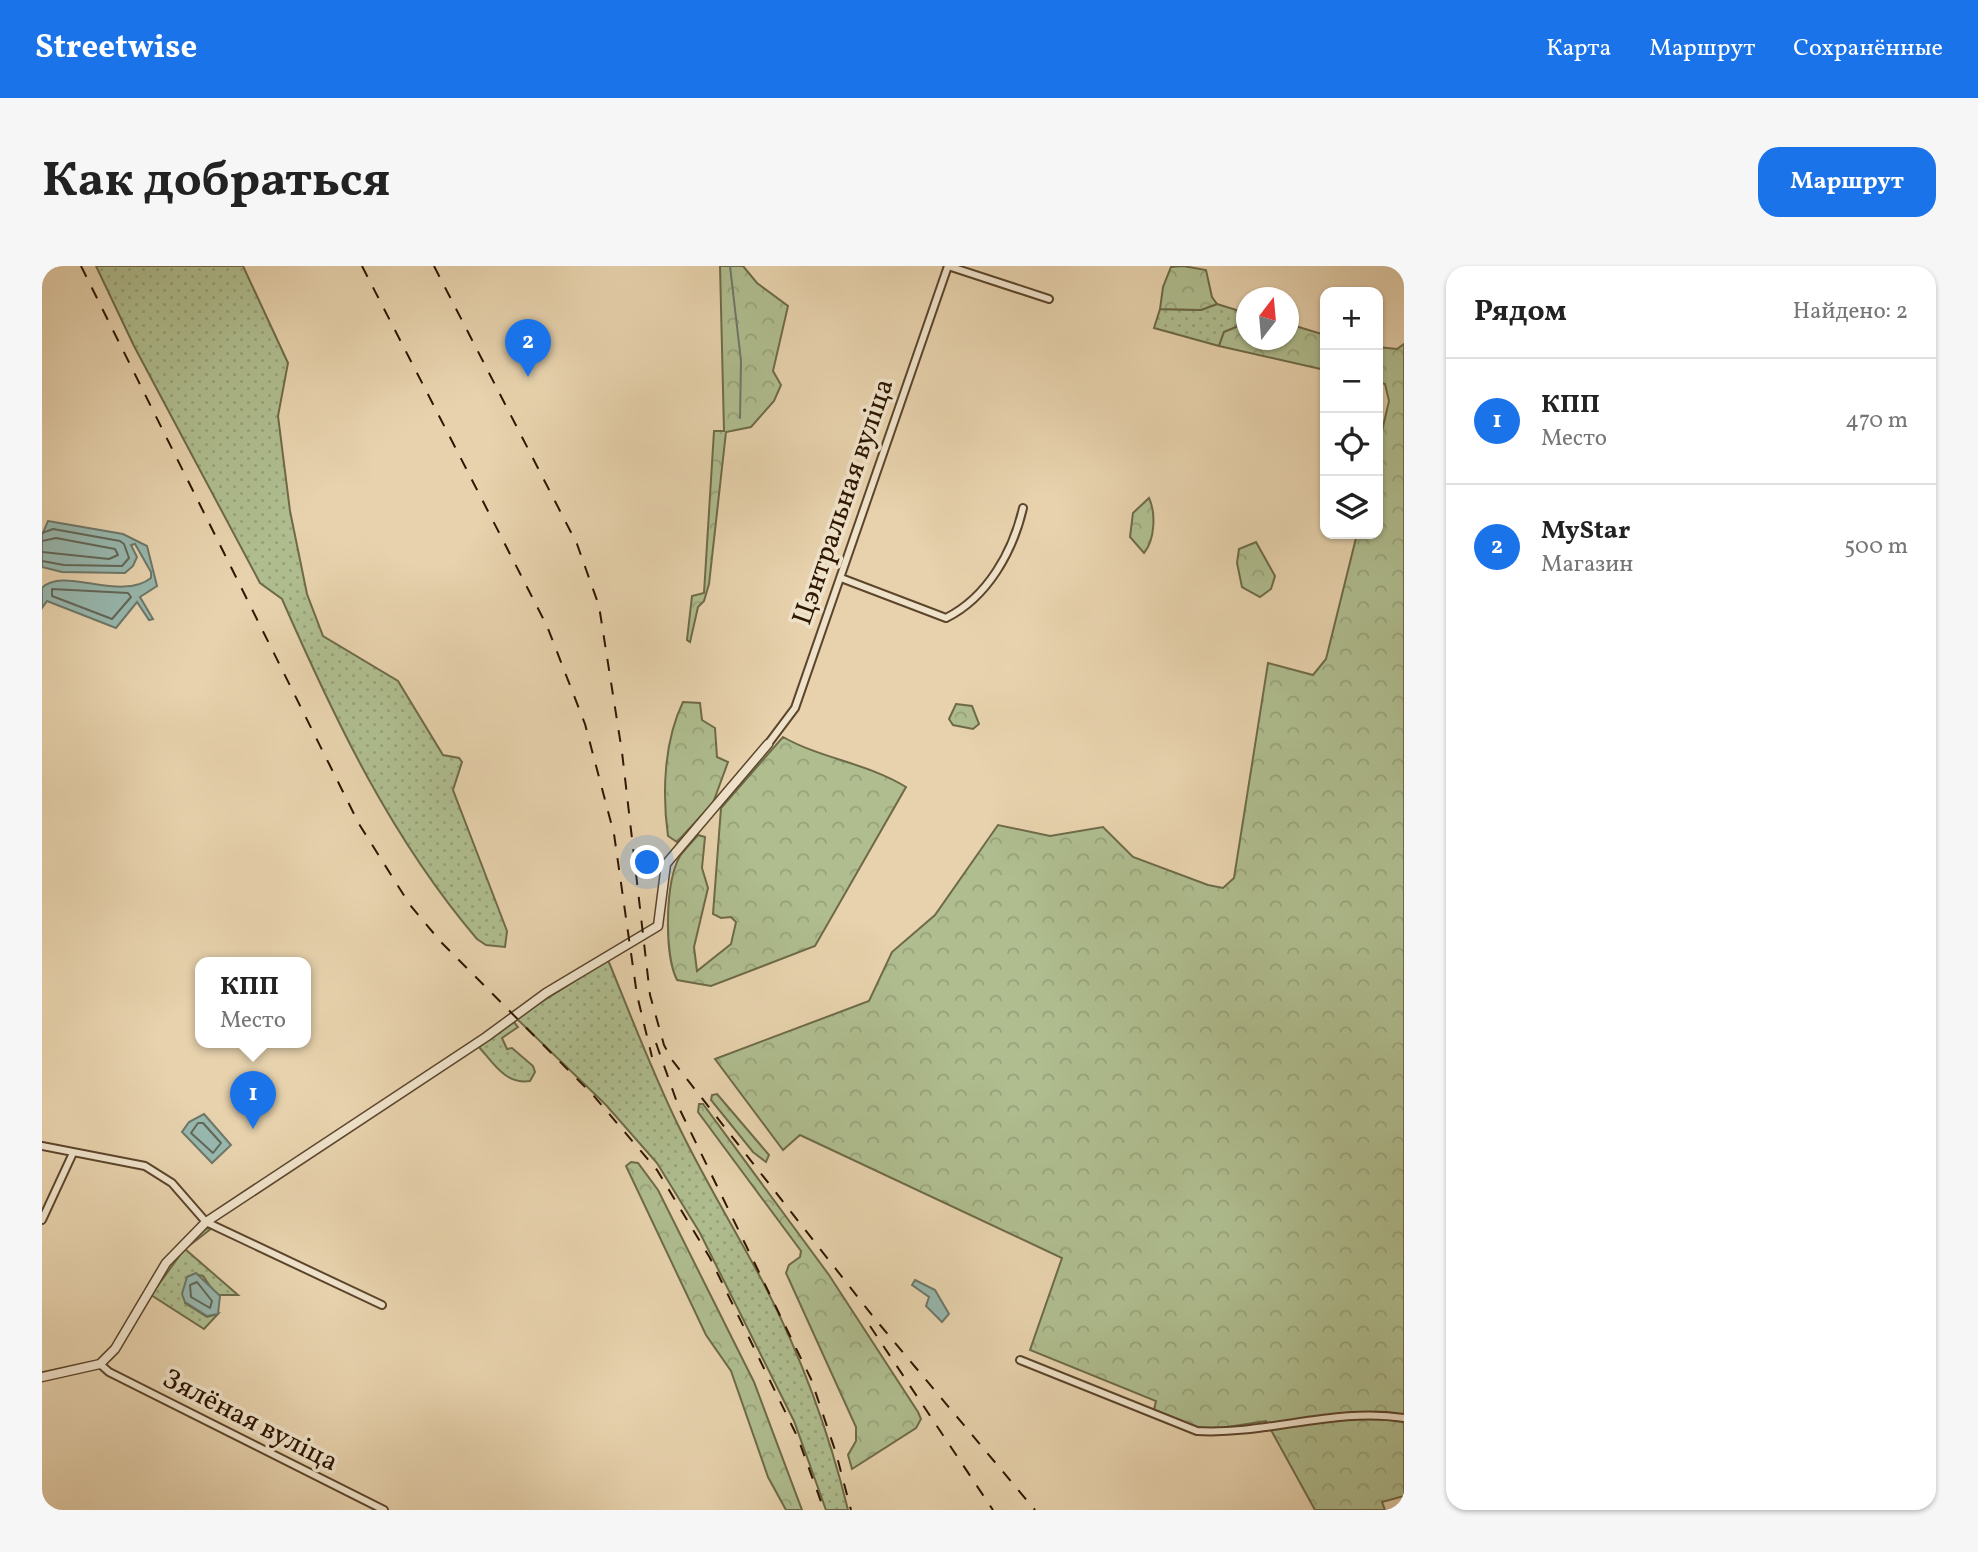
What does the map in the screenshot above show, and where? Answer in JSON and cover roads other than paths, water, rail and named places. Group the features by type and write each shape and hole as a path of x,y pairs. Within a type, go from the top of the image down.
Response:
{"street":[{"path":"948,266 1049,299"},
{"name":"Цэнтральная вуліца","path":"768,744 795,708 948,266"},
{"path":"841,578 946,618 960,611 1002,566 1023,508"},
{"path":"42,1377 100,1364 115,1349 166,1263 206,1222 486,1037 546,993 658,926 666,864 768,744"},
{"path":"42,1146 145,1166 161,1174 206,1222 382,1305"},
{"path":"42,1220 73,1153"},
{"path":"1020,1360 1197,1431 1227,1432 1364,1414 1404,1418"},
{"name":"Зялёная вуліца","path":"100,1364 109,1372 286,1463 384,1510"}],"water":[{"path":"48,521 123,534 147,546 157,586 140,597 153,619 149,620 137,602 116,628 47,601 42,608 42,588 51,582 78,581 124,587 151,578 151,572 135,544 131,545 137,557 133,566 125,573 62,572 42,567 42,535"},
{"path":"204,1114 231,1145 212,1163 182,1132 189,1122"},
{"path":"196,1273 220,1296 218,1314 207,1316 185,1302 182,1294 187,1277"},
{"path":"915,1280 935,1290 949,1314 942,1322 926,1306 929,1297 912,1285"}],"waterway":[{"path":"730,266 741,361 740,418"}],"railway":[{"path":"81,266 359,824 410,905 441,942 593,1095 657,1170 710,1258 798,1438 824,1510"},
{"path":"362,266 547,626 585,724 614,834 637,995 652,1057"},
{"path":"434,266 577,544 599,606 622,752 650,995 664,1045 672,1060 875,1319 1035,1510"},
{"path":"656,1043 679,1108 811,1379 836,1453 851,1510"},
{"path":"870,1326 993,1510"}],"place":[{"name":"MyStar","path":"528,377"},
{"name":"КПП","path":"253,1129"}]}
